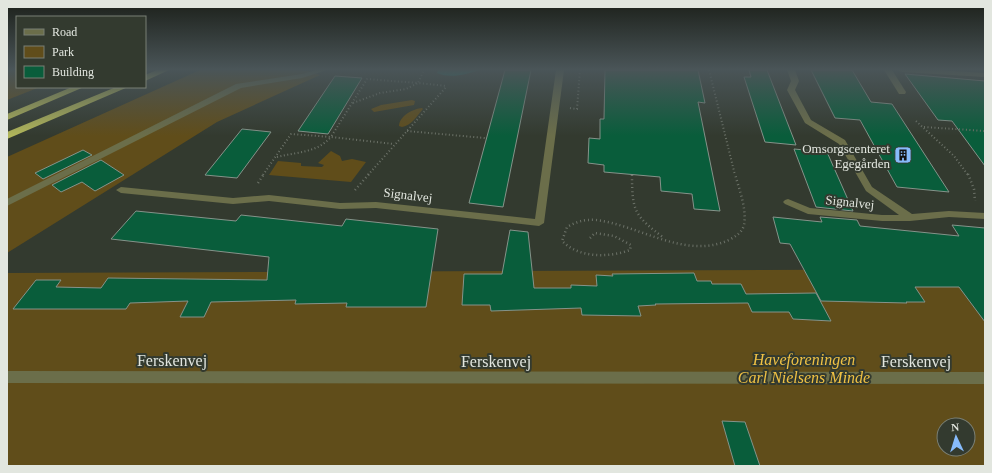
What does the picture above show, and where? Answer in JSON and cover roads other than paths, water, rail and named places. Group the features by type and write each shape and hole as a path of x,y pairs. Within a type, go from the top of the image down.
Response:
{"highway":[{"path":"7,117 68,92"},
{"path":"7,136 112,92"}],"street":[{"path":"7,203 227,92"},
{"name":"Signalvej","path":"121,190 233,201 269,198 346,206 376,204 539,223 557,92"},
{"name":"Signalvej","path":"792,92 808,121 842,142 868,189 910,218"},
{"name":"Signalvej","path":"788,202 808,211 882,218 910,218 949,214 985,216"},
{"name":"Ferskenvej","path":"7,377 985,378"}],"place":[{"name":"Omsorgscenteret Egegården","path":"903,155"}],"park label":[{"name":"Haveforeningen Carl Nielsens Minde","path":"804,368"}]}
